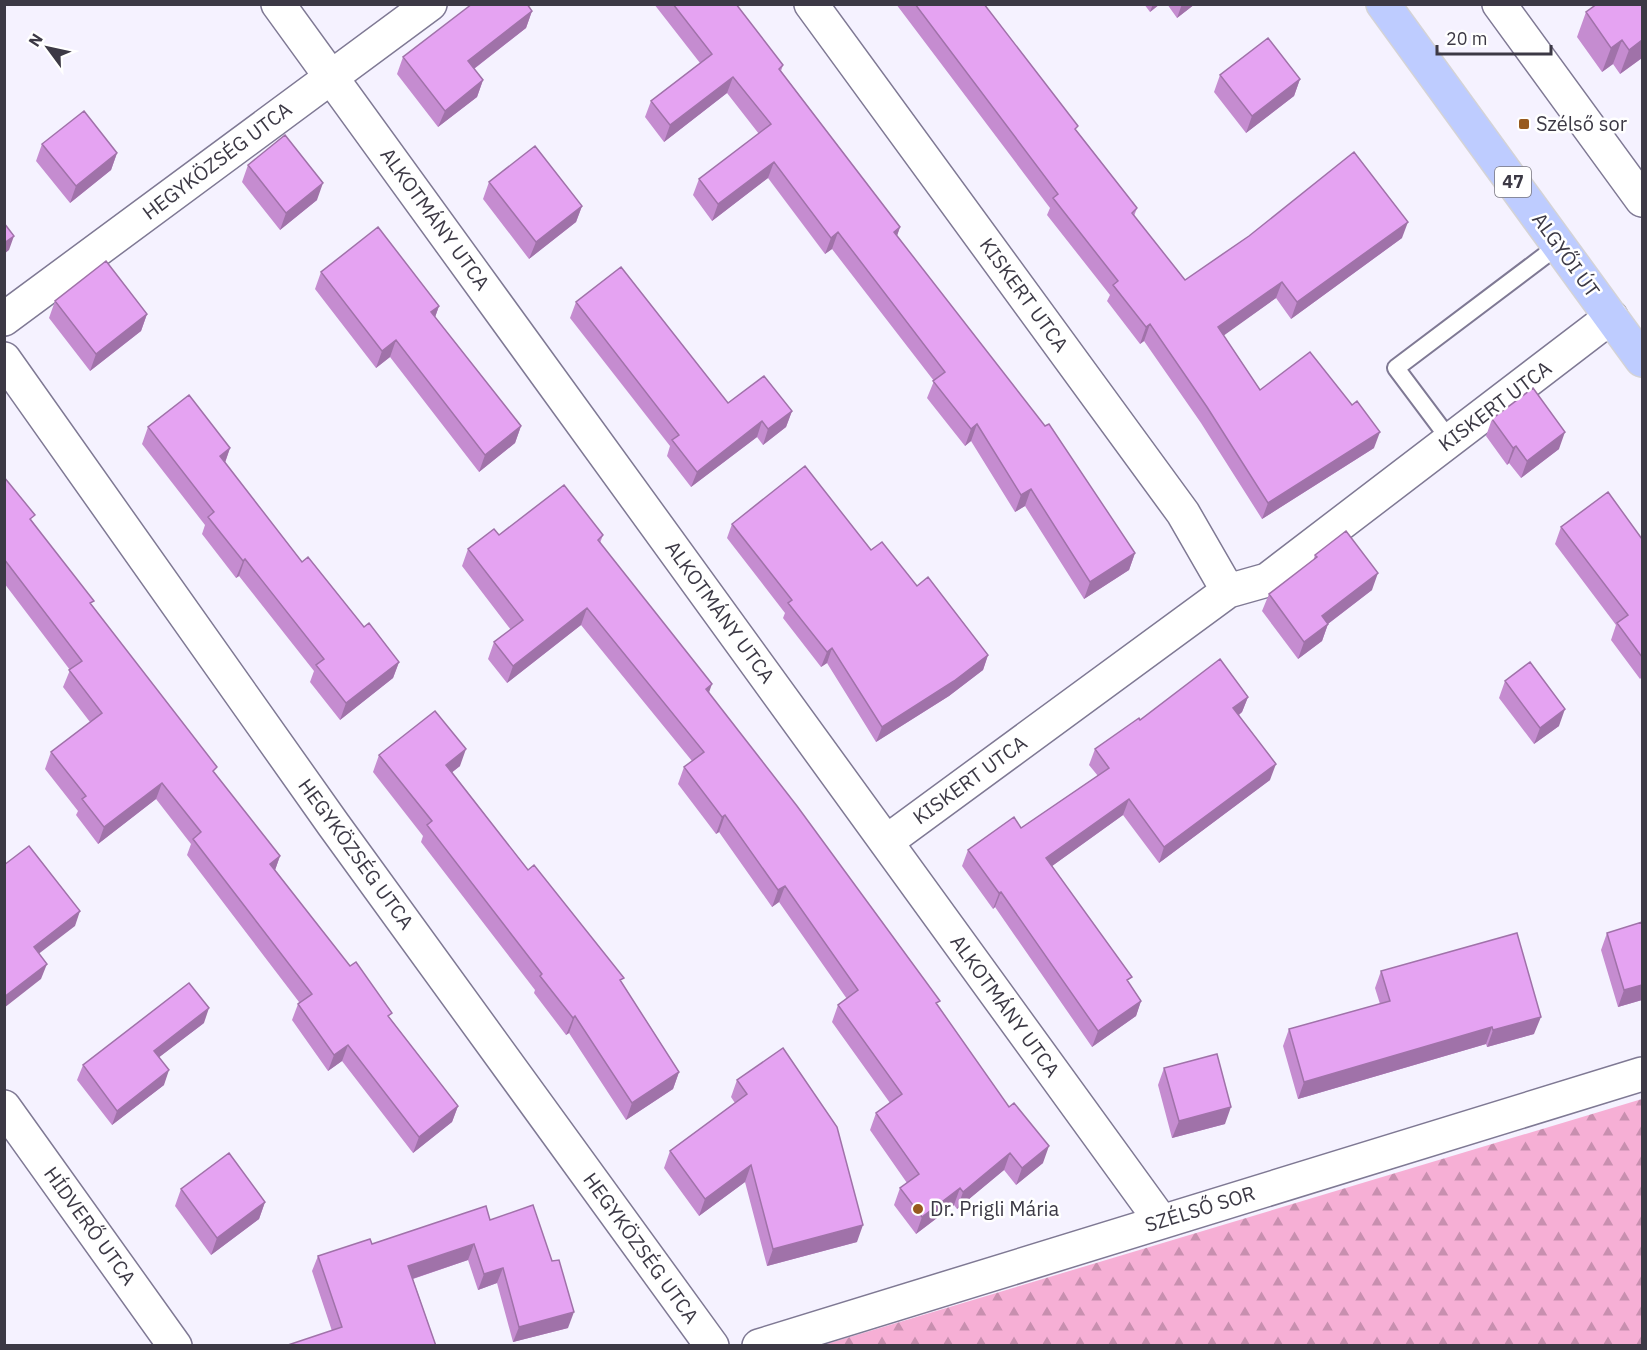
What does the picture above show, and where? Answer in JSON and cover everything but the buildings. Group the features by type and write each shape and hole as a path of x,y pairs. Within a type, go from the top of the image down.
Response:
{"main road":[{"name":"ALGYŐI ÚT","path":"1383,4 1642,360"}],"street":[{"name":"ALKOTMÁNY UTCA","path":"278,4 1161,1221"},
{"name":"HEGYKÖZSÉG UTCA","path":"4,319 430,4"},
{"name":"KISKERT UTCA","path":"812,4 1183,513 1228,591"},
{"path":"1498,4 1642,200"},
{"name":"KISKERT UTCA","path":"886,842 1228,591 1267,580 1611,317"},
{"name":"HEGYKÖZSÉG UTCA","path":"4,359 326,814 712,1346"},
{"name":"SZÉLSŐ SOR","path":"759,1346 1642,1074"},
{"name":"HÍDVERŐ UTCA","path":"4,1107 175,1346"}],"lane":[{"path":"1450,440 1396,368 1559,245"}],"green space":[{"path":"1642,1099 1642,1345 823,1345"}],"place":[{"name":"Szélső sor","path":"1524,124"},
{"name":"Dr. Prigli Mária","path":"918,1209"}]}
